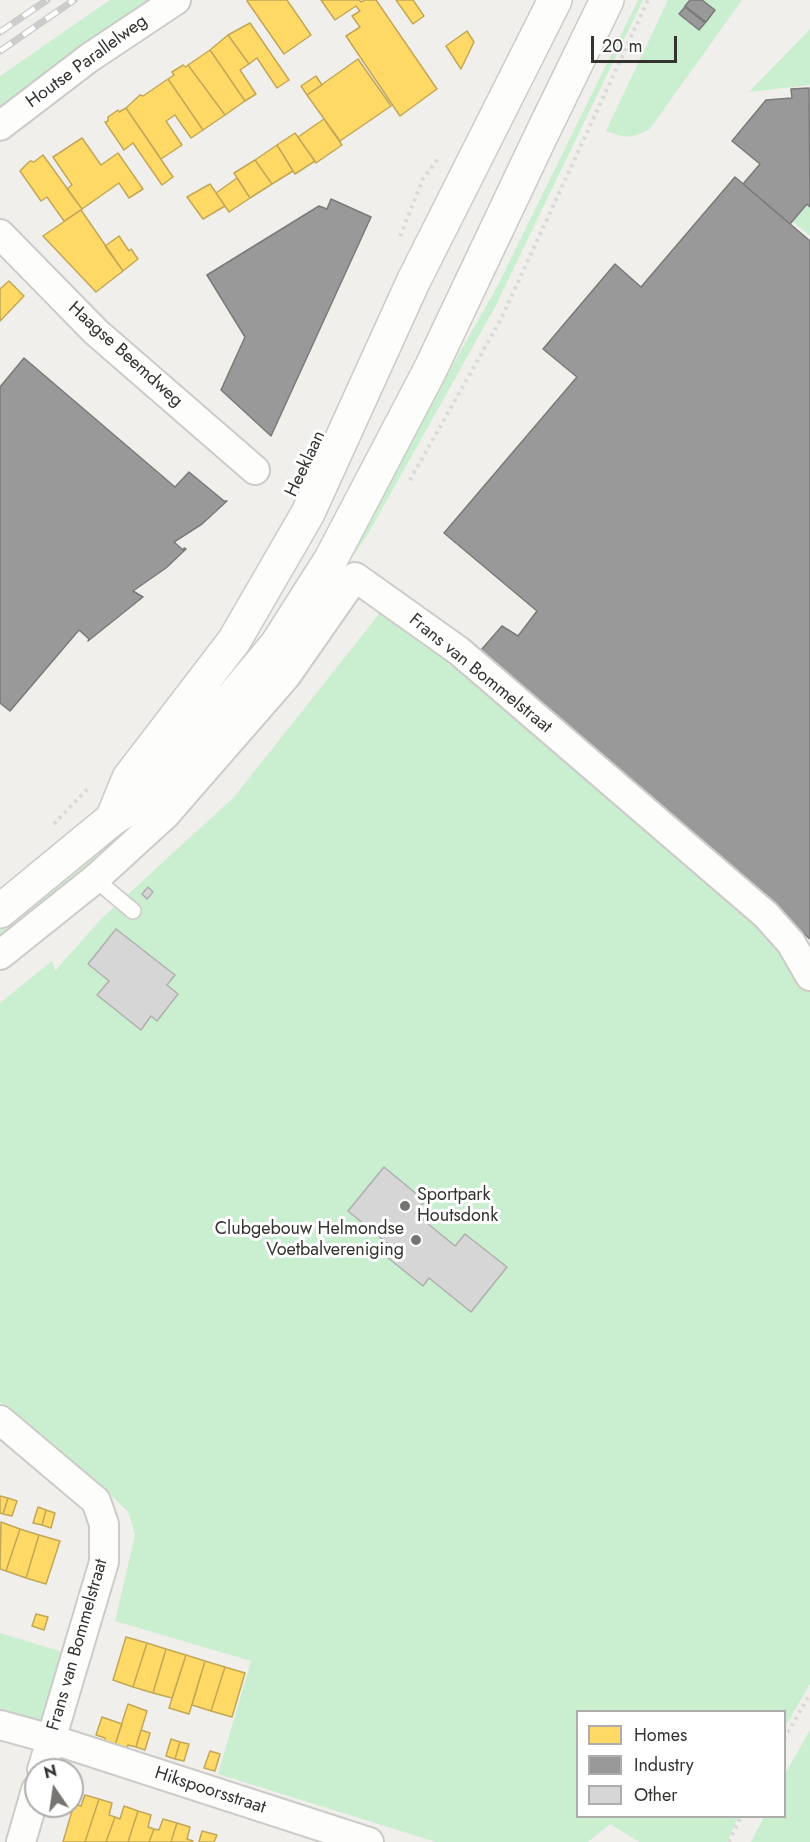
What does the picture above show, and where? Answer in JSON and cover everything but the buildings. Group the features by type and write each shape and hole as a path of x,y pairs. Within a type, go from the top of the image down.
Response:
{"main road":[{"name":"Heeklaan","path":"112,819 129,778 234,641 308,513 413,282 555,0"},
{"name":"Heeklaan","path":"0,911 112,819 151,795 277,644 331,559 430,370 607,0"}],"street":[{"name":"Houtse Parallelweg","path":"0,126 89,58 176,0"},
{"name":"Haagse Beemdweg","path":"0,234 96,332 255,470"},
{"name":"Frans van Bommelstraat","path":"0,955 95,879 165,815 279,685 355,577 459,651 766,915 791,943 810,976"},
{"name":"Frans van Bommelstraat","path":"0,1420 96,1501 104,1524 104,1562 45,1758"},
{"name":"Hikspoorsstraat","path":"0,1725 51,1739 369,1842"},
{"path":"21,1842 28,1818"}],"lane":[{"path":"95,879 133,911"}],"path":[{"path":"408,484 501,319 648,0"},
{"path":"399,241 401,230 423,179 443,152"},
{"path":"52,826 92,784"},
{"path":"786,1736 810,1694"},
{"path":"729,1842 740,1818"}],"green space":[{"path":"110,0 160,0 0,112 0,76"},
{"path":"638,0 643,0 495,307 368,534 269,681 145,819 62,890 0,938 0,927 350,547 498,285"},
{"path":"668,0 742,0 649,130 628,137 606,131"},
{"path":"810,29 810,85 749,92"},
{"path":"810,188 810,236 786,216"},
{"name":"Sportpark Houtsdonk","path":"395,594 810,953 810,1684 786,1725 786,1710 576,1710 576,1818 738,1818 727,1842 640,1842 610,1824 588,1842 436,1842 218,1774 251,1661 115,1621 135,1535 127,1511 102,1486 0,1402 0,1003 52,961 55,971 101,919 234,797"},
{"path":"0,1633 69,1654 46,1726 0,1712"},
{"path":"810,1730 810,1842 751,1842 763,1818 786,1818 786,1772"}],"railway":[{"path":"0,32 47,0"},
{"path":"0,51 74,0"}],"place":[{"name":"Sportpark Houtsdonk","path":"405,1206"},
{"name":"Clubgebouw Helmondse Voetbalvereniging","path":"416,1240"}]}
